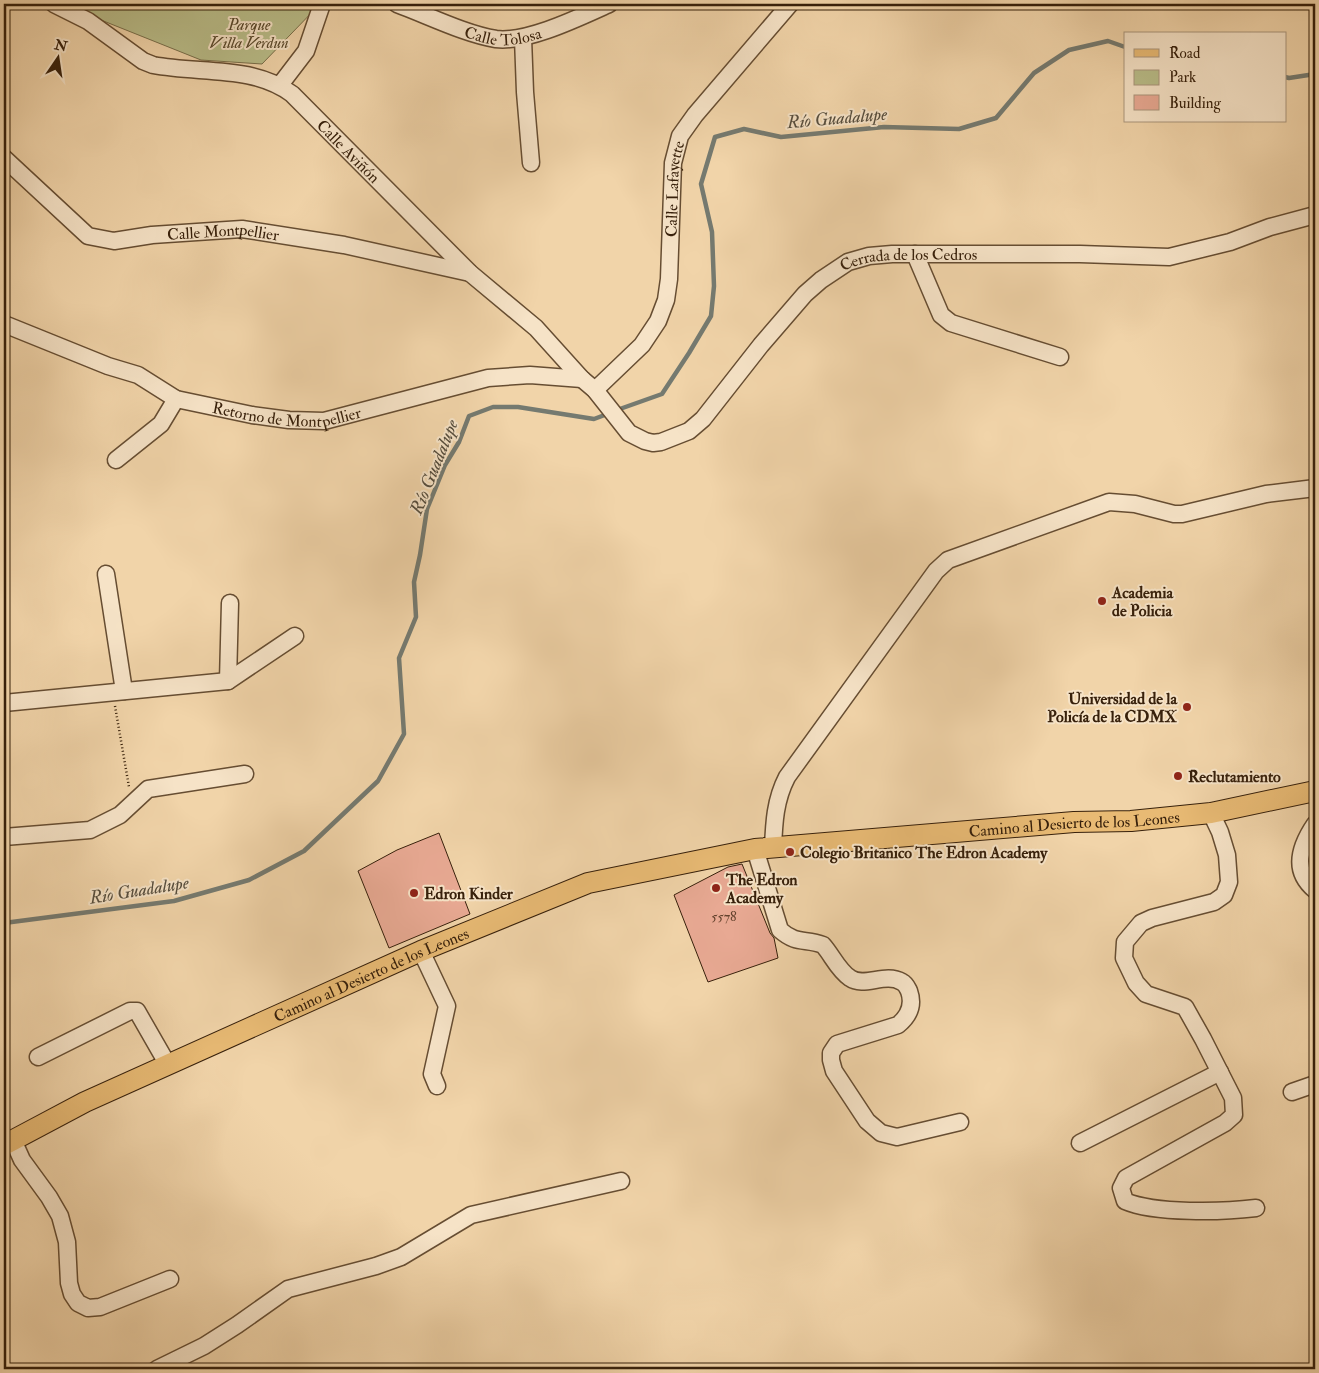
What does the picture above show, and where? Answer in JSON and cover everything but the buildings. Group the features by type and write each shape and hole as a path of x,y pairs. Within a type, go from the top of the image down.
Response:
{"main road":[{"name":"Camino al Desierto de los Leones","path":"9,1142 85,1102 420,951 588,883 764,849 1074,822 1131,821 1210,813 1315,790"}],"street":[{"name":"Calle Aviñón","path":"54,4 88,21 143,61 154,65 167,68 250,75 280,85 292,94 470,273 536,328 591,388"},
{"path":"280,85 306,51 322,4"},
{"name":"Calle Tolosa","path":"397,4 468,31 497,39 523,38 579,18 610,4"},
{"name":"Calle Lafayette","path":"591,388 642,345 658,320 666,300 669,280 673,163 680,136 695,115 790,4"},
{"path":"523,38 531,163"},
{"name":"Calle Montpellier","path":"4,158 88,236 114,241 152,235 242,229 344,245 470,273"},
{"name":"Cerrada de los Cedros","path":"591,388 629,433 638,439 653,443 690,432 703,419 761,345 805,294 821,280 848,262 869,256 915,254 1080,254 1169,257 1230,242 1270,227 1315,215"},
{"path":"915,254 941,315 951,323 1060,357"},
{"name":"Retorno de Montpellier","path":"4,324 108,366 138,375 176,399 252,415 289,420 324,421 488,378 530,375 591,388"},
{"path":"116,460 161,424 176,399"},
{"path":"960,1122 897,1137 881,1133 867,1121 834,1071 831,1053 837,1044 898,1025 908,1015 911,1004 906,985 903,982 888,978 857,981 842,971 823,945 795,941 787,937 780,930 764,849 780,791 786,777 936,570 948,560 1109,502 1135,504 1174,514 1182,514 1266,494 1315,488"},
{"path":"106,574 118,691"},
{"path":"228,681 230,603"},
{"path":"4,703 228,681 295,636"},
{"path":"4,837 90,830 120,815 148,789 245,774"},
{"path":"1210,813 1220,832 1227,855 1229,882 1224,895 1214,902 1152,918 1141,923 1125,942 1124,958 1136,983 1146,994 1185,1007 1233,1098 1234,1114 1224,1123 1126,1178 1122,1188 1125,1201 1136,1206 1170,1210 1239,1210 1256,1208"},
{"path":"1315,824 1303,843 1300,862 1303,877 1315,890"},
{"path":"420,951 447,1006 432,1074 437,1086"},
{"path":"38,1057 130,1011 137,1011 168,1065"},
{"path":"1080,1143 1220,1072"},
{"path":"1292,1092 1315,1084"},
{"path":"9,1142 49,1197 60,1216 67,1242 69,1282 72,1294 78,1303 88,1308 100,1307 170,1279"},
{"path":"157,1369 204,1346 288,1289 376,1266 402,1256 471,1215 621,1181"}],"path":[{"path":"118,691 132,804"}],"green space":[{"name":"Parque Villa Verdun","path":"65,4 320,4 262,64 201,60"}],"waterway":[{"name":"Río Guadalupe","path":"617,410 662,394 711,316 714,286 712,232 701,184 715,137 744,129 781,137 884,127 959,129 996,118 1034,73 1069,50 1108,41 1124,47"},
{"name":"Río Guadalupe","path":"1286,77 1315,74"},
{"name":"Río Guadalupe","path":"4,923 174,901 249,880 304,851 378,781 404,734 399,658 416,617 414,582 427,509 445,465 459,442 469,416 493,407 518,407 594,419 610,413"}],"place":[{"name":"Academia de Policia","path":"1102,601"},
{"name":"Universidad de la Policía de la CDMX","path":"1187,707"},
{"name":"Reclutamiento","path":"1178,776"},
{"name":"Colegio Britanico The Edron Academy","path":"790,852"},
{"name":"The Edron Academy","path":"716,888"},
{"name":"Edron Kinder","path":"414,893"}]}
